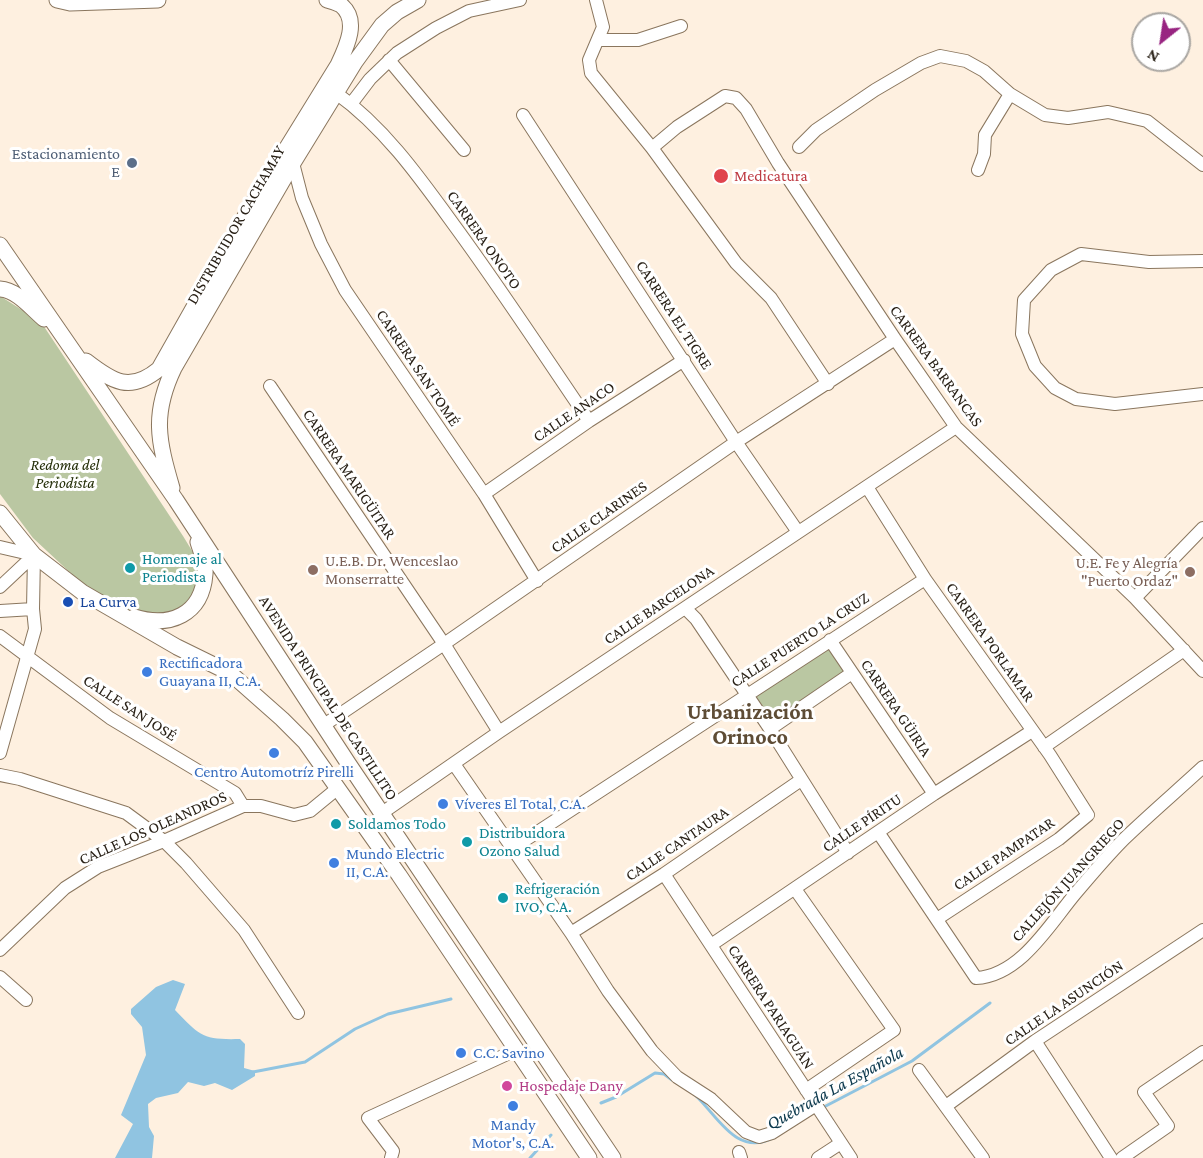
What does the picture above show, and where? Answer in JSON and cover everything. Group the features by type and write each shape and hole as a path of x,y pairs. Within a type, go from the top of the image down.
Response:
{"main road":[{"path":"57,0 70,3 158,0"},
{"name":"DISTRIBUIDOR CACHAMAY","path":"72,349 101,373 116,381 128,383 145,380 159,369 251,206 338,65 346,48 351,35 349,18 341,5 327,0"},
{"name":"DISTRIBUIDOR CACHAMAY","path":"176,500 160,439 158,414 163,390 293,163 355,62 382,25 397,12 418,0"},
{"path":"0,245 72,349"},
{"path":"0,290 6,290 19,297 72,349"},
{"name":"AVENIDA PRINCIPAL DE CASTILLITO","path":"72,349 176,500 613,1158"},
{"path":"113,611 144,620 162,621 176,618 189,611 197,602 205,572 202,554 198,541 176,500"},
{"path":"0,513 34,555 82,592 177,647 230,673 305,742 589,1158"}],"street":[{"path":"351,104 370,79 397,52 436,28 470,11 520,0"},
{"path":"596,0 603,27 589,60 591,73 652,148 736,263 771,298 828,384"},
{"path":"598,40 638,40 681,26"},
{"path":"799,147 816,130 875,90 921,63 940,56 966,61 984,71 1010,94 1045,115 1068,118 1108,112 1147,121 1203,165"},
{"path":"389,60 464,150"},
{"name":"CARRERA ONOTO","path":"336,93 351,104 410,164 468,244 589,421"},
{"path":"978,170 984,154 985,135 1010,94"},
{"name":"CARRERA BARRANCAS","path":"652,148 677,127 725,96 736,98 746,109 778,163 956,427 1135,598 1203,671"},
{"name":"CARRERA EL TIGRE","path":"523,115 736,442 798,532"},
{"name":"CARRERA SAN TOMÉ","path":"293,163 302,198 321,244 345,290 484,494 537,581"},
{"path":"1203,261 1149,262 1081,254 1051,270 1024,300 1022,334 1035,366 1055,388 1076,399 1115,404 1203,394"},
{"name":"CALLE CLARINES","path":"324,724 537,581 736,442 895,339"},
{"name":"CALLE ANACO","path":"484,494 589,421 684,360"},
{"name":"CARRERA MARIGÜITAR","path":"270,386 444,644 499,732"},
{"name":"CALLE BARCELONA","path":"382,813 499,732 956,427"},
{"name":"CARRERA PORLAMAR","path":"867,487 925,579 1044,747 1088,815"},
{"path":"1135,598 1203,528"},
{"path":"0,547 34,555"},
{"path":"0,587 34,555"},
{"path":"0,753 35,629 34,555"},
{"name":"CALLE PUERTO LA CRUZ","path":"513,848 925,579"},
{"path":"685,608 696,620 770,729 848,853"},
{"path":"0,611 33,609"},
{"name":"CALLE SAN JOSÉ","path":"0,636 110,718 235,793 243,806"},
{"name":"CARRERA GÜIRIA","path":"830,640 933,794"},
{"path":"1044,747 1184,650"},
{"path":"770,729 852,673"},
{"name":"CALLE PÍRITU","path":"711,945 933,794 1032,731"},
{"path":"454,764 571,933 608,991 652,1051 677,1077 711,1099 746,1132 759,1137 772,1133 818,1109"},
{"name":"CALLEJÓN JUANGRIEGO","path":"937,919 976,978 987,977 1013,964 1041,938 1075,894 1124,839 1203,767"},
{"path":"0,776 20,779 126,813 164,841 186,862 244,930 298,1013"},
{"name":"CALLE CANTAURA","path":"571,933 664,874 801,780"},
{"name":"CALLE LOS OLEANDROS","path":"0,950 65,888 98,867 243,806 261,806 294,815 309,811 338,788"},
{"name":"CALLE PAMPATAR","path":"937,919 1059,839 1088,815"},
{"path":"878,832 937,919"},
{"name":"CARRERA PARIAGUÁN","path":"664,874 851,1158"},
{"path":"795,889 894,1030 806,1090"},
{"name":"CALLE LA ASUNCIÓN","path":"946,1106 1035,1041 1203,930"},
{"path":"0,977 26,1000"},
{"path":"1035,1041 1111,1158"},
{"path":"391,1158 393,1151 368,1118 516,1050"},
{"path":"1122,1158 1168,1126 1144,1092 1203,1052"},
{"path":"919,1070 983,1158"},
{"path":"818,1158 841,1143"}],"green space":[{"name":"Redoma del Periodista","path":"0,296 41,322 205,572 184,609 143,617 117,607 77,579 33,538 0,494"},
{"path":"828,645 847,671 772,724 751,695"}],"water":[{"path":"173,980 185,984 175,1010 190,1026 203,1035 218,1039 240,1039 245,1044 244,1068 255,1071 255,1076 232,1090 215,1083 204,1086 188,1082 178,1093 156,1098 148,1104 149,1127 154,1136 152,1158 115,1158 133,1124 121,1115 146,1055 142,1027 131,1014 131,1009 156,987"}],"waterway":[{"path":"253,1072 305,1062 355,1029 388,1014 451,999"},
{"name":"Quebrada La Española","path":"822,1108 912,1061 990,1003"},
{"name":"Quebrada La Española","path":"601,1103 616,1097 655,1073 664,1074 672,1080"},
{"name":"Quebrada La Española","path":"695,1095 720,1123 738,1138 748,1142 760,1142 773,1138"},
{"name":"Quebrada La Española","path":"530,1158 551,1135"}],"place":[{"name":"Estacionamiento E","path":"132,163"},
{"name":"Medicatura","path":"721,176"},
{"name":"Homenaje al Periodista","path":"130,568"},
{"name":"U.E.B. Dr. Wenceslao Monserratte","path":"313,570"},
{"name":"U.E. Fe y Alegría \"Puerto Ordaz\"","path":"1190,572"},
{"name":"La Curva","path":"68,602"},
{"name":"Rectificadora Guayana II, C.A.","path":"147,672"},
{"name":"Centro Automotríz Pirelli","path":"274,753"},
{"name":"Víveres El Total, C.A.","path":"443,804"},
{"name":"Soldamos Todo","path":"336,824"},
{"name":"Distribuidora Ozono Salud","path":"467,842"},
{"name":"Mundo Electric II, C.A.","path":"334,863"},
{"name":"Refrigeración IVO, C.A.","path":"503,898"},
{"name":"C.C. Savino","path":"461,1053"},
{"name":"Hospedaje Dany","path":"507,1086"},
{"name":"Mandy Motor's, C.A.","path":"513,1106"}],"district":[{"name":"Urbanización Orinoco","path":"750,724"}]}
